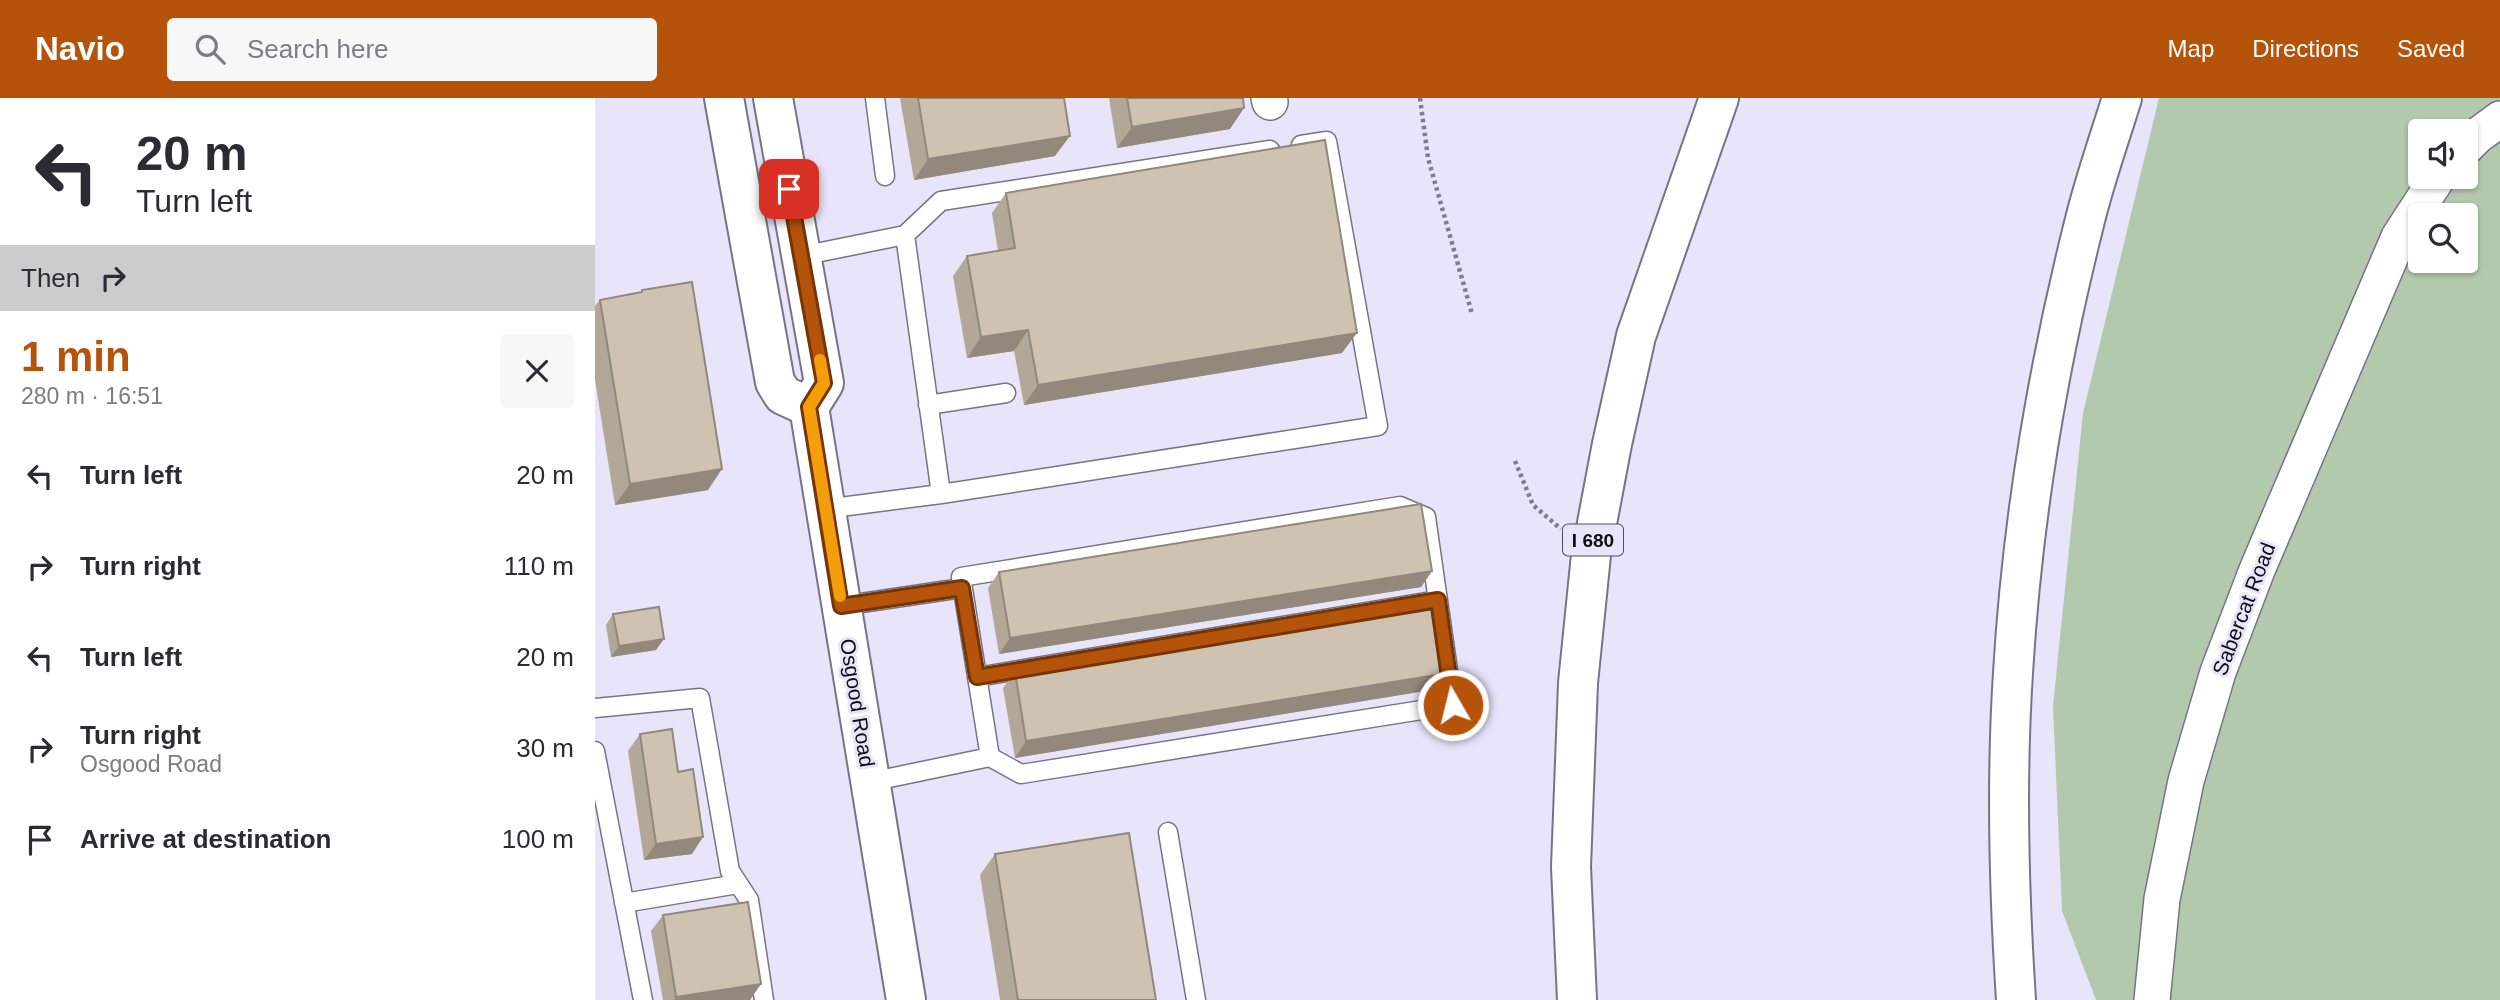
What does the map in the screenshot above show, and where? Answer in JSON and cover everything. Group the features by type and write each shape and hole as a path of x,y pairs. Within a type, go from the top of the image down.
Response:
{"main road":[{"path":"725,98 775,382 783,395 809,407 824,383 773,98"},
{"name":"I 680","path":"1577,1000 1571,867 1578,683 1591,555 1636,335 1719,98"},
{"path":"2016,1000 2009,841 2013,674 2028,519 2052,369 2078,250 2122,98"},
{"name":"Osgood Road","path":"809,407 906,1000"}],"street":[{"path":"2478,134 2500,119"},
{"name":"Sabercat Road","path":"2152,1000 2167,873 2186,780 2218,672 2257,570 2399,237 2430,189"}],"lane":[{"path":"875,98 885,176"},
{"path":"801,256 905,235 941,201 1327,141 1378,426 940,494 825,509"},
{"path":"905,235 940,494"},
{"path":"928,405 1006,393"},
{"path":"841,606 961,582 1400,506 1426,517 1453,705 1021,774 990,757 870,782"},
{"path":"961,582 990,757"},
{"path":"977,677 1438,600"},
{"path":"595,708 700,698 730,871 749,900 764,1000"},
{"path":"595,751 643,1000"},
{"path":"1168,832 1196,1000"},
{"path":"624,903 739,884"}],"path":[{"path":"1420,98 1428,158 1472,314"},
{"path":"1515,461 1533,505 1591,555"}],"green space":[{"path":"2159,98 2500,98 2500,1000 2096,1000 2062,911 2053,706 2083,413"}],"building":[{"path":"918,98 1064,98 1070,136 928,159"},
{"path":"1127,98 1243,98 1244,108 1132,127"},
{"path":"1325,140 1357,333 1038,385 1028,330 981,337 967,256 1015,248 1006,193"},
{"path":"692,282 722,469 630,484 600,300"},
{"path":"1421,504 1432,571 1010,638 999,572"},
{"path":"1437,604 1449,673 1026,741 1015,672"},
{"path":"659,607 664,639 619,646 613,614"},
{"path":"672,729 678,772 693,769 703,837 656,844 640,734"},
{"path":"1129,833 1156,1000 1018,1000 995,854"},
{"path":"748,902 761,984 676,997 663,915"}],"slow traffic":[{"path":"820,360 824,383 809,407 840,596"}],"route":[{"path":"789,189 824,383 809,407 841,606 962,588 977,677 1438,600 1453,705"}]}
